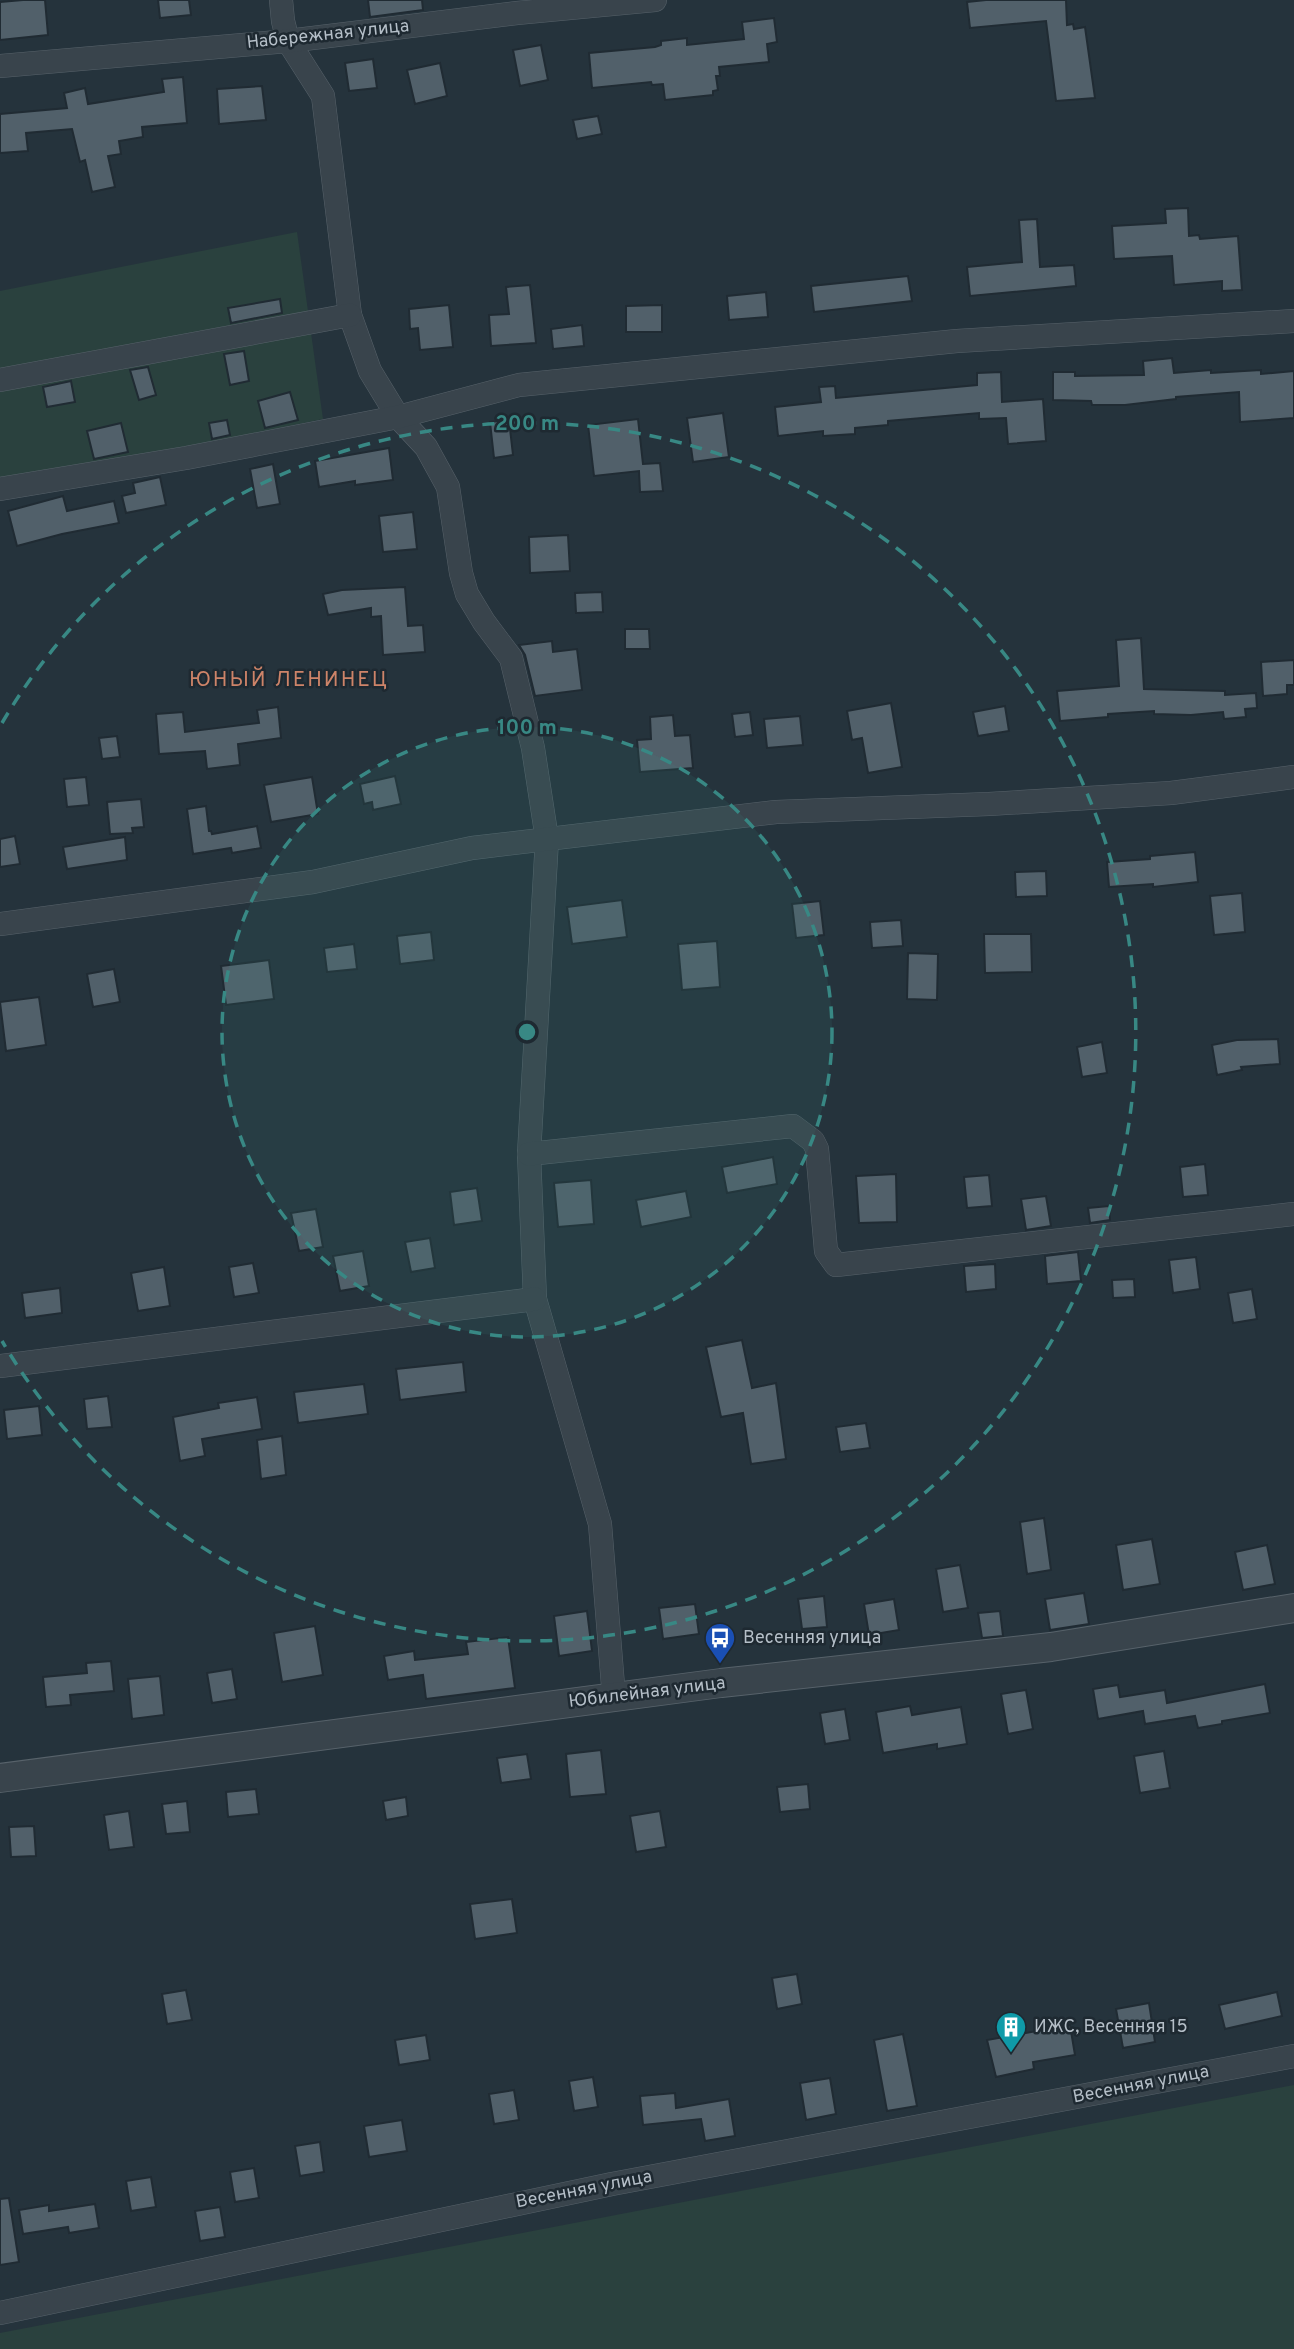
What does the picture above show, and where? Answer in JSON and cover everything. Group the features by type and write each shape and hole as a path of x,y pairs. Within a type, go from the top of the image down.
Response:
{"street":[{"path":"281,0 288,40 323,96 350,315 370,371 398,417 426,447 448,487 461,573 467,594 511,658 533,748 547,839 529,1154 535,1298 600,1524 614,1698"},
{"name":"Набережная улица","path":"0,66 288,40 655,0"},
{"path":"0,380 350,315"},
{"path":"0,489 186,458 398,417 519,386 957,341 1294,321"},
{"path":"0,924 313,882 472,848 776,812 989,804 1171,793 1294,776"},
{"path":"529,1154 793,1126 813,1141 817,1149 826,1251 836,1265 1294,1214"},
{"path":"0,1366 535,1298"},
{"name":"Юбилейная улица","path":"0,1778 735,1682 1051,1647 1294,1608"},
{"name":"Весенняя улица","path":"0,2313 611,2184 1294,2056"}],"green space":[{"path":"297,232 323,419 172,451 0,480 0,291"},
{"path":"1294,2085 1294,2349 0,2349 0,2333"}],"building":[{"path":"45,0 48,35 0,40 0,2"},
{"path":"158,0 189,0 191,15 160,18"},
{"path":"368,0 422,0 423,10 370,17"},
{"path":"1066,0 1067,25 1073,24 1074,29 1085,27 1095,98 1056,101 1046,21 970,28 967,2"},
{"path":"774,18 777,42 767,44 769,62 719,67 720,76 716,76 718,90 713,91 713,95 665,100 663,84 652,85 651,82 592,88 589,53 655,47 661,45 661,41 687,38 687,45 744,39 742,22"},
{"path":"541,45 548,80 520,86 513,50"},
{"path":"373,59 377,88 349,91 345,63"},
{"path":"440,63 447,96 415,104 407,70"},
{"path":"183,77 187,123 142,127 143,137 119,141 121,154 108,156 115,187 92,192 85,160 80,162 72,129 26,133 28,151 0,153 0,114 67,108 64,93 85,88 88,104 164,92 162,79"},
{"path":"262,86 266,120 219,124 217,89"},
{"path":"598,116 602,134 577,139 573,120"},
{"path":"1188,208 1189,236 1199,235 1200,239 1238,236 1242,290 1222,291 1222,281 1174,285 1172,256 1114,259 1112,226 1166,223 1165,209"},
{"path":"1037,219 1040,267 1074,265 1076,286 970,296 967,267 1022,262 1019,220"},
{"path":"908,276 912,301 814,312 811,286"},
{"path":"530,285 536,343 491,346 489,315 509,314 506,287"},
{"path":"766,292 768,317 729,320 727,296"},
{"path":"280,299 282,313 231,323 228,308"},
{"path":"449,305 453,347 420,350 418,328 410,329 409,309"},
{"path":"662,305 662,332 626,332 626,306"},
{"path":"582,325 584,346 553,349 551,329"},
{"path":"244,351 249,381 230,385 224,354"},
{"path":"1172,358 1174,373 1261,370 1261,374 1294,371 1294,418 1240,422 1239,392 1176,397 1125,405 1092,405 1091,401 1053,400 1053,372 1075,372 1075,376 1144,375 1143,361"},
{"path":"148,367 156,395 139,400 130,370"},
{"path":"1001,372 1002,402 1043,399 1046,441 1008,444 1006,418 979,419 979,413 888,421 888,425 855,428 855,434 823,436 823,431 778,436 775,407 821,402 819,387 835,386 836,398 977,385 977,373"},
{"path":"71,381 75,402 47,407 43,387"},
{"path":"290,392 298,420 265,428 258,401"},
{"path":"723,413 729,457 693,462 687,418"},
{"path":"638,419 643,464 660,463 663,491 640,492 639,471 594,476 588,425"},
{"path":"227,420 230,435 212,439 209,423"},
{"path":"509,420 513,455 494,458 490,422"},
{"path":"121,423 128,452 94,459 87,431"},
{"path":"389,448 393,480 355,485 355,481 319,487 315,461"},
{"path":"273,464 280,504 257,508 250,469"},
{"path":"160,477 166,505 126,513 122,496 135,493 133,483"},
{"path":"63,496 67,511 114,501 119,523 17,546 8,511"},
{"path":"413,512 417,549 383,552 379,516"},
{"path":"568,535 570,571 530,573 529,537"},
{"path":"405,587 408,626 423,625 425,652 383,655 381,616 371,617 371,608 328,615 323,594 342,590"},
{"path":"602,592 603,612 576,613 575,593"},
{"path":"625,629 649,629 650,649 625,649"},
{"path":"1141,638 1144,689 1225,691 1225,695 1256,693 1257,708 1245,709 1246,717 1224,719 1223,712 1191,715 1154,714 1154,711 1060,721 1057,691 1119,686 1116,640"},
{"path":"552,641 553,652 577,649 582,690 535,696 525,655 519,645"},
{"path":"1294,660 1294,685 1287,685 1287,694 1263,696 1261,662"},
{"path":"891,703 902,767 868,773 862,738 852,740 847,711"},
{"path":"1005,706 1009,731 978,736 973,712"},
{"path":"278,707 281,738 238,744 240,765 207,769 205,751 159,754 156,714 183,712 185,732 259,723 257,710"},
{"path":"750,712 753,735 735,737 732,714"},
{"path":"673,715 675,736 690,735 693,768 640,772 637,740 651,739 650,717"},
{"path":"800,716 803,745 767,748 764,719"},
{"path":"117,736 120,757 102,759 99,738"},
{"path":"395,776 401,804 373,810 372,802 364,804 360,784"},
{"path":"86,777 89,805 67,807 64,779"},
{"path":"312,777 318,814 271,822 264,785"},
{"path":"141,799 144,827 132,828 133,833 110,834 107,802"},
{"path":"206,806 209,831 212,834 257,826 261,848 232,853 231,848 193,854 187,809"},
{"path":"15,836 20,864 0,867 0,839"},
{"path":"125,837 127,860 67,869 63,847"},
{"path":"1195,852 1198,882 1153,887 1153,884 1109,887 1107,862"},
{"path":"1046,871 1047,896 1016,897 1015,872"},
{"path":"1242,893 1245,932 1214,935 1210,896"},
{"path":"622,900 627,937 572,944 567,907"},
{"path":"820,901 824,935 796,938 792,904"},
{"path":"901,920 903,946 872,948 870,922"},
{"path":"431,932 434,960 400,964 397,936"},
{"path":"984,934 1031,934 1032,972 985,973"},
{"path":"717,941 720,987 682,990 678,944"},
{"path":"354,944 357,969 327,972 324,948"},
{"path":"908,953 938,954 937,1000 907,999"},
{"path":"269,960 274,999 226,1005 221,966"},
{"path":"114,969 120,1002 93,1007 87,974"},
{"path":"39,997 46,1045 6,1051 0,1002"},
{"path":"1278,1039 1280,1064 1241,1067 1242,1070 1217,1075 1212,1045 1237,1040"},
{"path":"1102,1042 1107,1073 1082,1077 1077,1047"},
{"path":"773,1157 777,1184 727,1193 722,1167"},
{"path":"1205,1164 1208,1195 1183,1197 1180,1167"},
{"path":"896,1174 897,1222 859,1223 856,1176"},
{"path":"989,1175 992,1206 967,1208 964,1177"},
{"path":"591,1180 594,1224 558,1227 554,1183"},
{"path":"477,1188 482,1221 454,1225 450,1192"},
{"path":"686,1191 691,1217 641,1227 636,1200"},
{"path":"1046,1196 1051,1226 1026,1230 1021,1199"},
{"path":"1109,1206 1110,1220 1090,1223 1088,1208"},
{"path":"316,1209 323,1247 299,1251 291,1213"},
{"path":"430,1238 435,1268 411,1272 405,1242"},
{"path":"363,1251 369,1286 340,1291 333,1256"},
{"path":"1078,1252 1081,1281 1047,1284 1045,1256"},
{"path":"1196,1257 1200,1289 1173,1293 1169,1260"},
{"path":"253,1263 259,1293 234,1297 229,1267"},
{"path":"995,1264 996,1289 966,1292 964,1266"},
{"path":"164,1267 170,1306 138,1311 131,1273"},
{"path":"1134,1279 1135,1297 1113,1298 1112,1280"},
{"path":"60,1288 62,1313 25,1318 22,1293"},
{"path":"1252,1289 1257,1319 1233,1323 1228,1293"},
{"path":"742,1340 752,1388 776,1383 786,1459 751,1464 743,1413 721,1417 706,1347"},
{"path":"463,1362 466,1392 400,1400 396,1369"},
{"path":"364,1384 368,1414 298,1423 294,1392"},
{"path":"108,1396 112,1427 87,1429 84,1399"},
{"path":"257,1397 262,1429 202,1439 205,1456 180,1461 173,1417 219,1408 218,1403"},
{"path":"39,1406 42,1435 7,1439 4,1410"},
{"path":"866,1423 870,1448 840,1452 836,1427"},
{"path":"282,1436 286,1475 261,1479 257,1440"},
{"path":"1044,1518 1051,1570 1027,1574 1020,1522"},
{"path":"1152,1539 1160,1584 1123,1590 1116,1545"},
{"path":"1267,1545 1275,1584 1243,1590 1235,1552"},
{"path":"960,1565 968,1608 943,1612 936,1569"},
{"path":"1084,1593 1089,1624 1050,1630 1045,1599"},
{"path":"824,1596 827,1627 802,1629 798,1599"},
{"path":"894,1599 899,1630 869,1635 864,1604"},
{"path":"695,1604 699,1634 663,1639 659,1608"},
{"path":"587,1611 592,1651 559,1656 554,1616"},
{"path":"1000,1611 1003,1636 982,1638 978,1613"},
{"path":"315,1626 323,1675 282,1682 274,1633"},
{"path":"508,1637 515,1688 426,1699 423,1675 388,1680 384,1656 414,1651 415,1660 468,1654 466,1642"},
{"path":"111,1661 114,1691 70,1695 71,1705 46,1707 43,1677 87,1673 86,1663"},
{"path":"232,1669 237,1699 212,1703 207,1673"},
{"path":"160,1676 164,1715 132,1719 128,1679"},
{"path":"1265,1684 1270,1713 1198,1728 1195,1716 1145,1724 1143,1711 1098,1719 1093,1689 1118,1685 1120,1697 1165,1690 1167,1703"},
{"path":"1026,1690 1033,1729 1008,1734 1001,1694"},
{"path":"910,1706 912,1715 961,1707 967,1744 937,1749 937,1744 883,1753 876,1712"},
{"path":"845,1709 850,1740 825,1744 820,1713"},
{"path":"601,1750 606,1794 570,1797 566,1754"},
{"path":"1164,1751 1170,1788 1140,1793 1134,1756"},
{"path":"527,1754 531,1779 501,1783 497,1758"},
{"path":"808,1784 810,1809 780,1812 777,1787"},
{"path":"256,1789 259,1814 228,1817 226,1792"},
{"path":"406,1797 408,1816 386,1820 383,1801"},
{"path":"187,1801 190,1832 166,1834 162,1804"},
{"path":"129,1811 134,1847 109,1850 104,1815"},
{"path":"660,1811 666,1847 636,1852 630,1816"},
{"path":"34,1826 36,1856 11,1857 9,1827"},
{"path":"512,1899 517,1933 475,1939 470,1904"},
{"path":"797,1974 802,2004 777,2009 772,1978"},
{"path":"186,1990 192,2020 167,2024 162,1994"},
{"path":"1277,1992 1282,2016 1225,2029 1219,2005"},
{"path":"1149,2003 1155,2042 1123,2048 1116,2009"},
{"path":"1070,2025 1075,2055 1033,2062 1034,2069 996,2077 987,2040"},
{"path":"903,2034 917,2106 887,2111 874,2040"},
{"path":"426,2035 430,2060 399,2065 395,2040"},
{"path":"593,2077 598,2107 574,2111 569,2081"},
{"path":"830,2078 836,2114 806,2120 800,2083"},
{"path":"514,2090 519,2120 494,2124 489,2094"},
{"path":"675,2093 676,2108 729,2099 735,2136 705,2141 701,2119 643,2125 640,2096"},
{"path":"402,2120 407,2151 369,2157 364,2126"},
{"path":"320,2142 324,2172 300,2176 295,2146"},
{"path":"254,2168 259,2198 235,2202 230,2172"},
{"path":"151,2177 156,2207 131,2211 126,2181"},
{"path":"9,2198 19,2262 0,2265 0,2199"},
{"path":"95,2204 99,2228 69,2233 68,2227 23,2234 19,2210 49,2205 49,2211"},
{"path":"220,2207 225,2237 200,2241 195,2211"}],"place":[{"name":"Весенняя улица","path":"720,1665"},
{"name":"ИЖС, Весенняя 15","path":"1011,2054"}],"district":[{"name":"ЮНЫЙ ЛЕНИНЕЦ","path":"289,680"}]}
